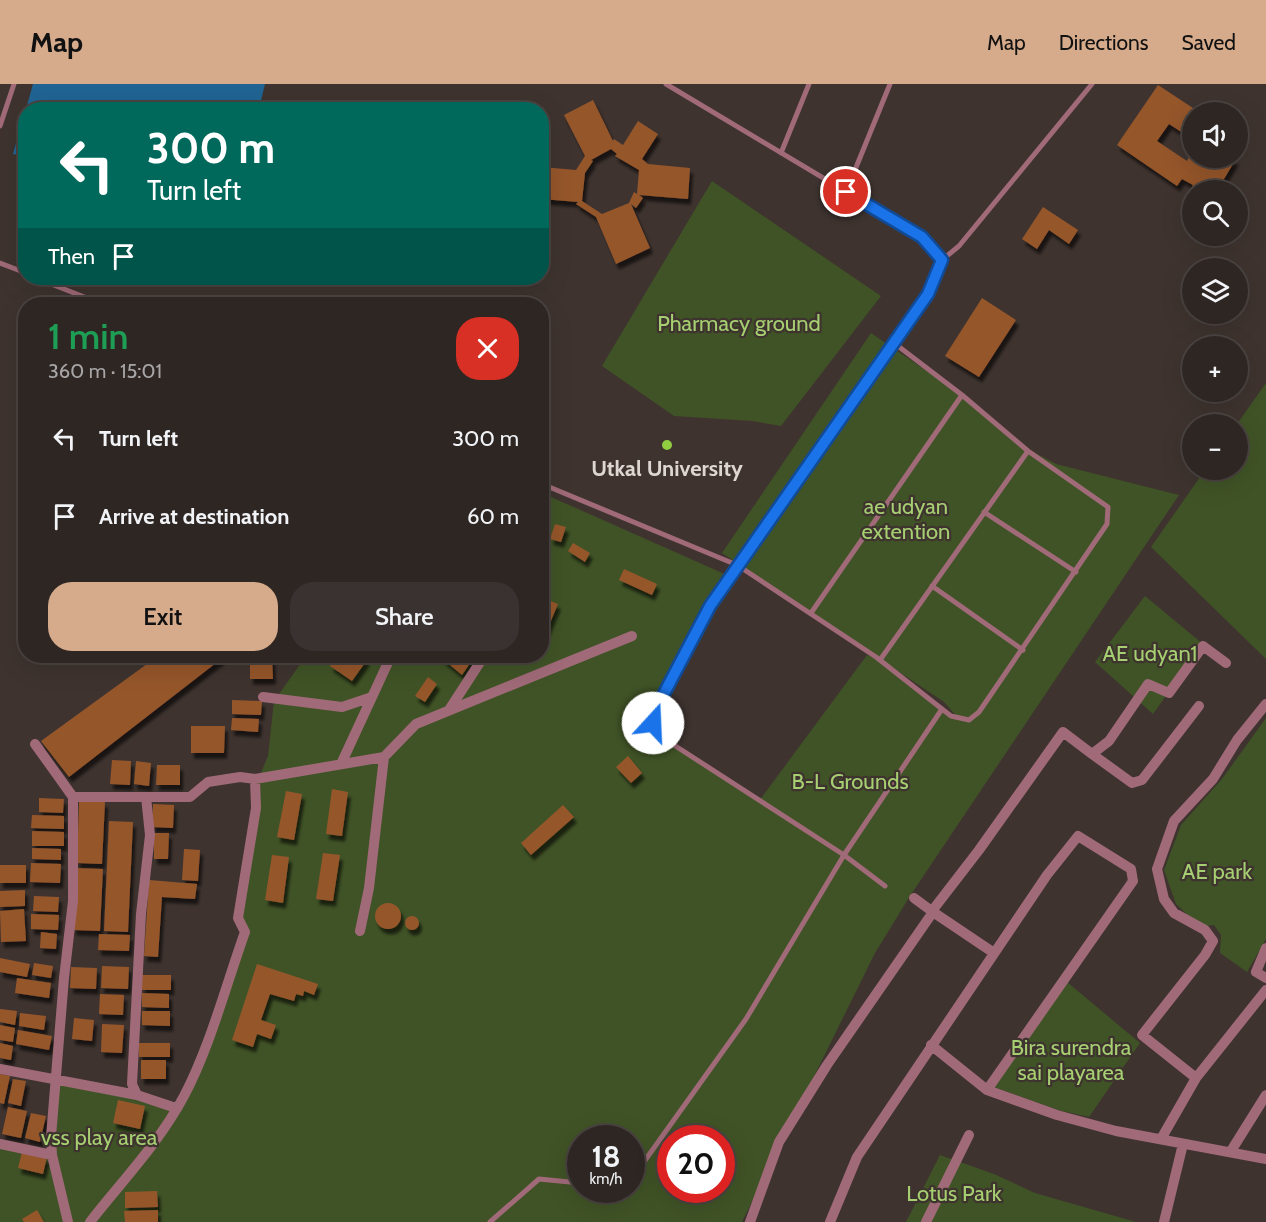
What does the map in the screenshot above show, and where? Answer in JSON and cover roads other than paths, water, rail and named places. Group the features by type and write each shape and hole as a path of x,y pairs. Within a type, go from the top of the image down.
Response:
{"street":[{"path":"73,797 190,797 208,782 240,777 255,779 384,756 416,724 632,636"},
{"path":"1092,754 1109,741 1148,684 1169,693 1203,646 1226,663"},
{"path":"341,764 388,663"},
{"path":"448,710 479,663"},
{"path":"263,697 342,707 372,697"},
{"path":"1196,1078 1142,1035 1205,955 1213,941 1205,930 1174,913 1164,899 1157,869 1174,821 1213,779 1237,740 1266,704"},
{"path":"750,1222 779,1142 827,1065 933,911 1063,732 1132,783 1137,783 1142,780 1199,706"},
{"path":"35,744 73,797 73,902 64,978 51,1137 52,1155 68,1222"},
{"path":"360,931 369,888 384,756"},
{"path":"90,1222 134,1169 184,1096 203,1048 244,932 238,918 256,808 255,779"},
{"path":"137,1095 132,1084 141,914 150,835 146,797"},
{"path":"830,1222 857,1157 994,953 1078,836 1131,869 1133,882 987,1090"},
{"path":"914,898 994,953"},
{"path":"1266,948 1256,972 1266,978"},
{"path":"1161,1139 1196,1078 1266,990"},
{"path":"931,1045 987,1090 1057,1115 1183,1144 1232,1151 1266,1160"},
{"path":"0,1069 137,1095 176,1108"},
{"path":"1232,1151 1266,1095"},
{"path":"926,1222 969,1135"},
{"path":"0,1144 52,1155"},
{"path":"1164,1222 1183,1144"}],"lane":[{"path":"0,126 14,84"},
{"path":"666,84 922,237 942,260"},
{"path":"781,153 809,84"},
{"path":"846,192 890,84"},
{"path":"885,886 844,855 660,736 653,723 658,705 710,606 928,294 942,260 959,246 1092,84"},
{"path":"0,263 18,270"},
{"path":"54,285 84,297"},
{"path":"549,487 738,565 880,660 951,716 969,720 979,712 1076,572 1107,524 1108,507 1028,451 962,395 894,343"},
{"path":"811,613 962,395"},
{"path":"880,660 1028,451"},
{"path":"984,512 1076,572"},
{"path":"932,586 1023,650"},
{"path":"645,1160 746,1018 844,855 942,709"},
{"path":"490,1222 539,1179 567,1182"}],"water":[{"path":"33,84 265,84 261,102 28,102"},
{"path":"18,136 18,155 13,154"}],"place":[{"name":"Utkal University","path":"667,445"}],"park label":[{"name":"Pharmacy ground","path":"739,323"},
{"name":"ae udyan extention","path":"906,518"},
{"name":"AE udyan1","path":"1150,653"},
{"name":"B-L Grounds","path":"850,781"},
{"name":"AE park","path":"1217,871"},
{"name":"Bira surendra sai playarea","path":"1071,1060"},
{"name":"vss play area","path":"99,1137"},
{"name":"Lotus Park","path":"954,1193"}]}
